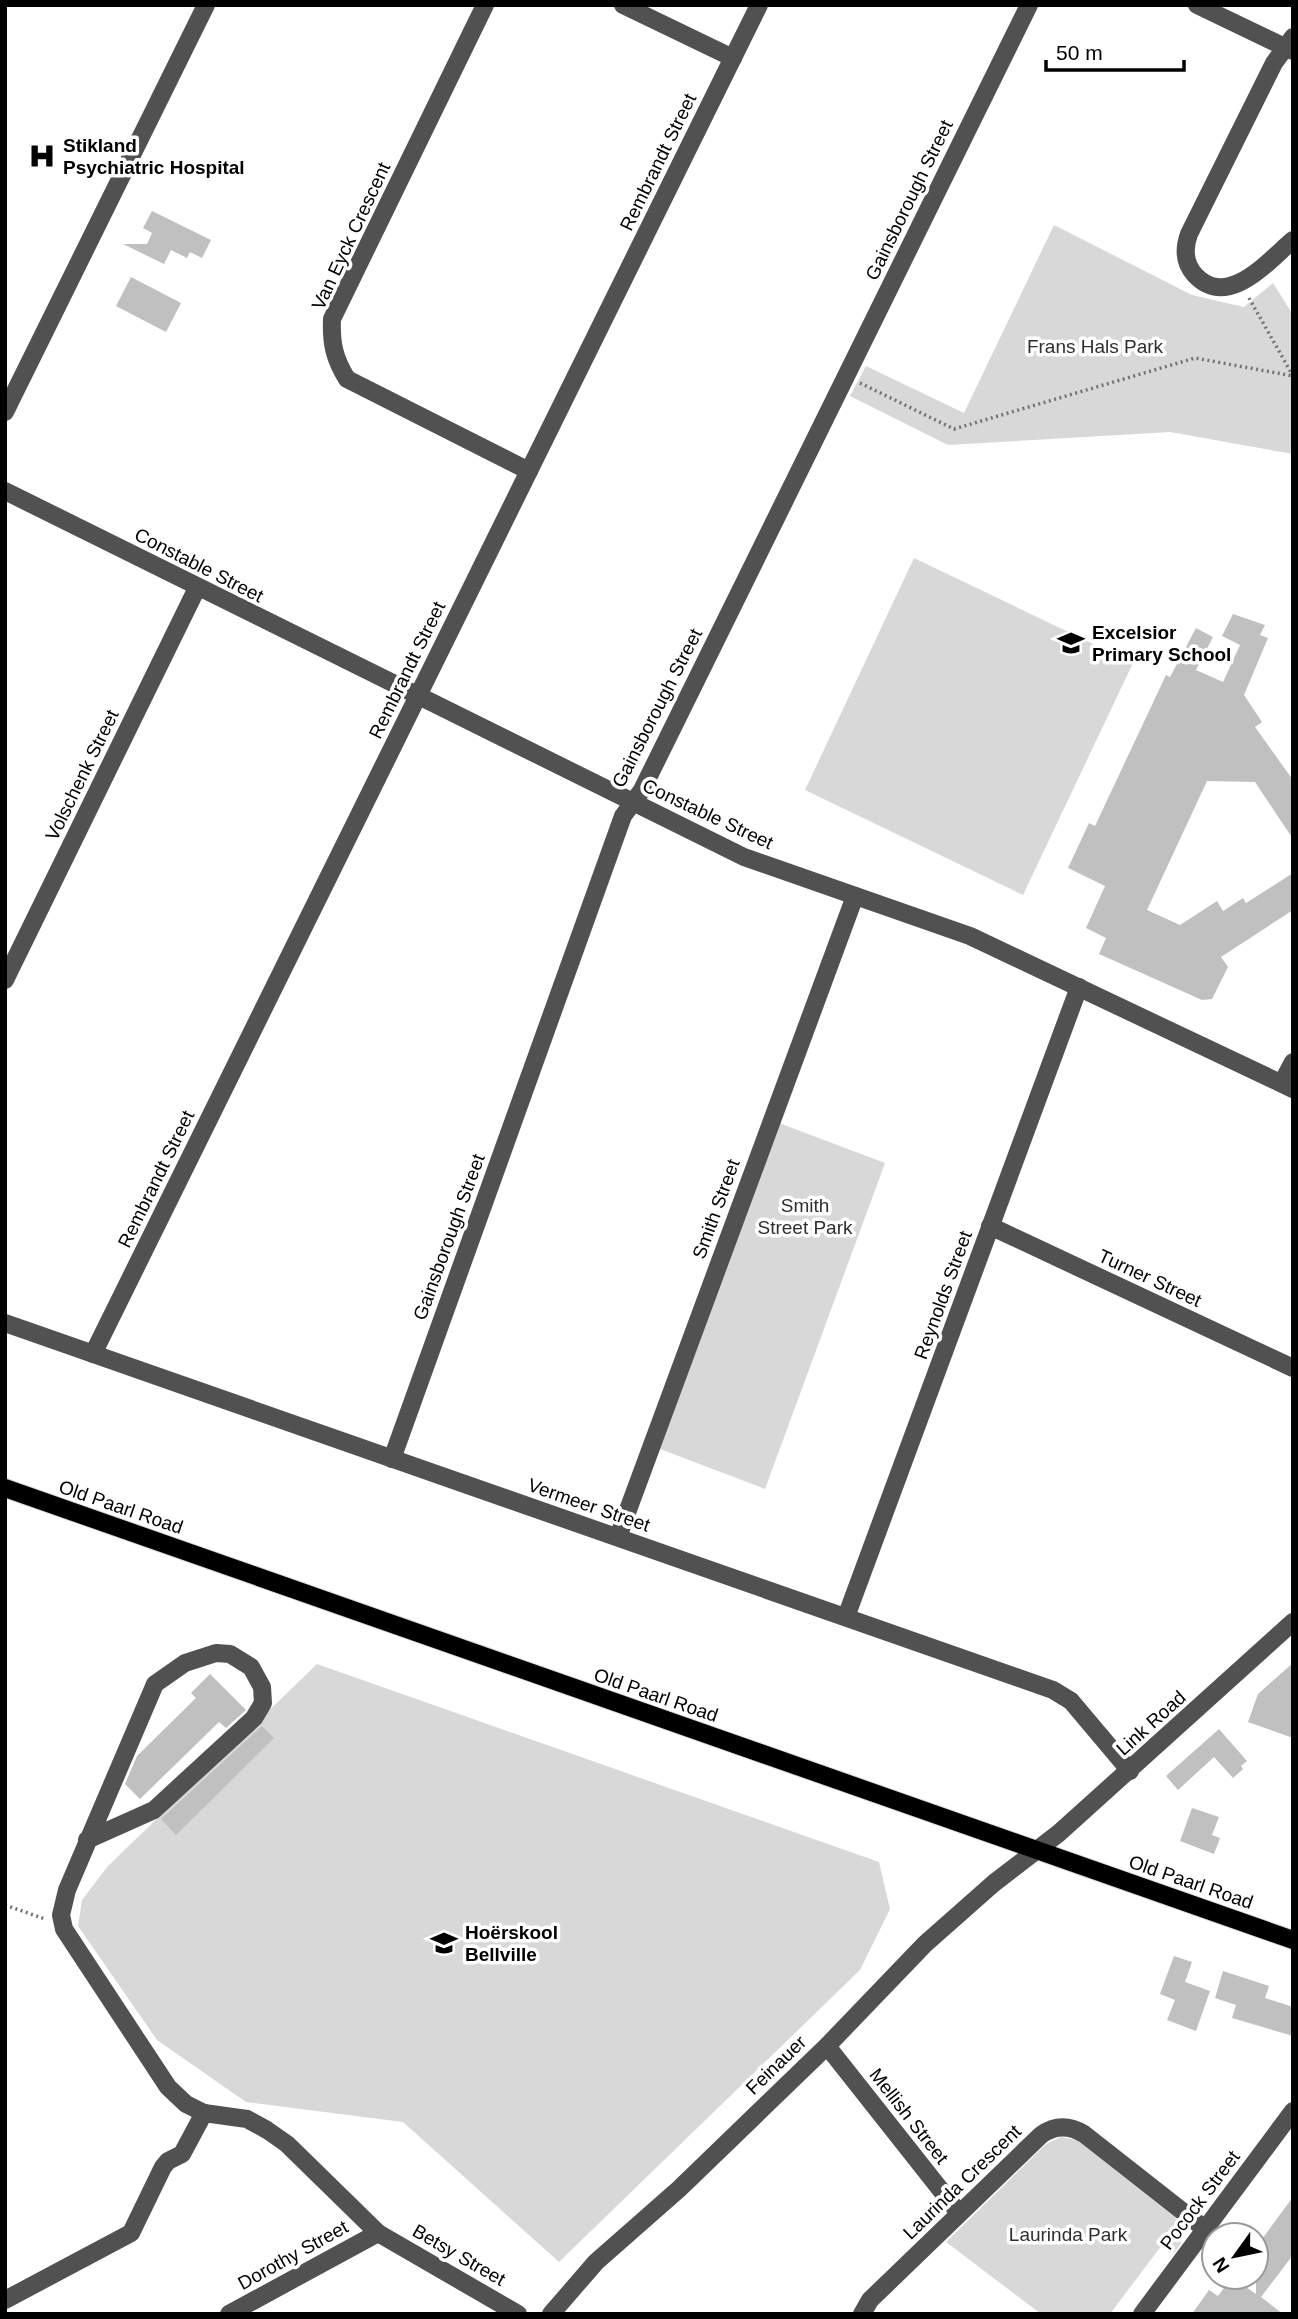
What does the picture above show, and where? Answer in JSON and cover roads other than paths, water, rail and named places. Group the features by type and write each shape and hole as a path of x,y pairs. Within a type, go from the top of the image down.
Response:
{"main road":[{"name":"Old Paarl Road","path":"5,1488 1035,1852 1293,1940"}],"street":[{"path":"5,412 206,5"},
{"name":"Van Eyck Crescent","path":"485,5 332,319 331,343 337,362 347,379 529,471"},
{"path":"623,5 733,58"},
{"name":"Rembrandt Street","path":"93,1354 759,5"},
{"name":"Gainsborough Street","path":"392,1459 623,816 633,802 1029,5"},
{"path":"1198,5 1290,45 1274,63 1186,242 1190,269 1203,282 1223,288 1241,284 1293,240"},
{"name":"Constable Street","path":"5,491 744,857 970,936 1287,1086"},
{"name":"Volschenk Street","path":"5,980 197,588"},
{"name":"Smith Street","path":"618,1537 855,896"},
{"name":"Reynolds Street","path":"846,1617 1079,987"},
{"path":"1287,1086 1293,1062"},
{"name":"Turner Street","path":"990,1226 1293,1368"},
{"name":"Vermeer Street","path":"5,1323 1059,1693 1071,1702 1130,1771"},
{"name":"Link Road","path":"1035,1852 1130,1771 1293,1622"},
{"path":"5,2300 131,2233 163,2167 168,2161 183,2154 204,2113 186,2104 168,2087 71,1944 63,1926 63,1904 87,1840 155,1684 185,1663 216,1653 238,1657 251,1667 264,1694 254,1718 154,1810 87,1840"},
{"name":"Feinauer","path":"551,2314 596,2262 678,2189 827,2046 925,1944 1035,1852"},
{"name":"Mellish Street","path":"827,2046 959,2213"},
{"name":"Pocock Street","path":"1211,2221 1293,2111"},
{"name":"Betsy Street","path":"204,2113 247,2119 287,2144 378,2233 518,2314"},
{"name":"Laurinda Crescent","path":"862,2314 870,2300 959,2213 1041,2135 1054,2128 1069,2127 1084,2134 1200,2225"},
{"name":"Dorothy Street","path":"229,2314 378,2233"},
{"name":"Pocock Street","path":"1142,2314 1200,2236"}],"place":[{"name":"Stikland Psychiatric Hospital","path":"42,156"},
{"name":"Excelsior Primary School","path":"1071,643"},
{"name":"Hoërskool Bellville","path":"444,1943"}],"park label":[{"name":"Frans Hals Park","path":"1095,346"},
{"name":"Smith Street Park","path":"805,1216"},
{"name":"Laurinda Park","path":"1068,2234"}]}
